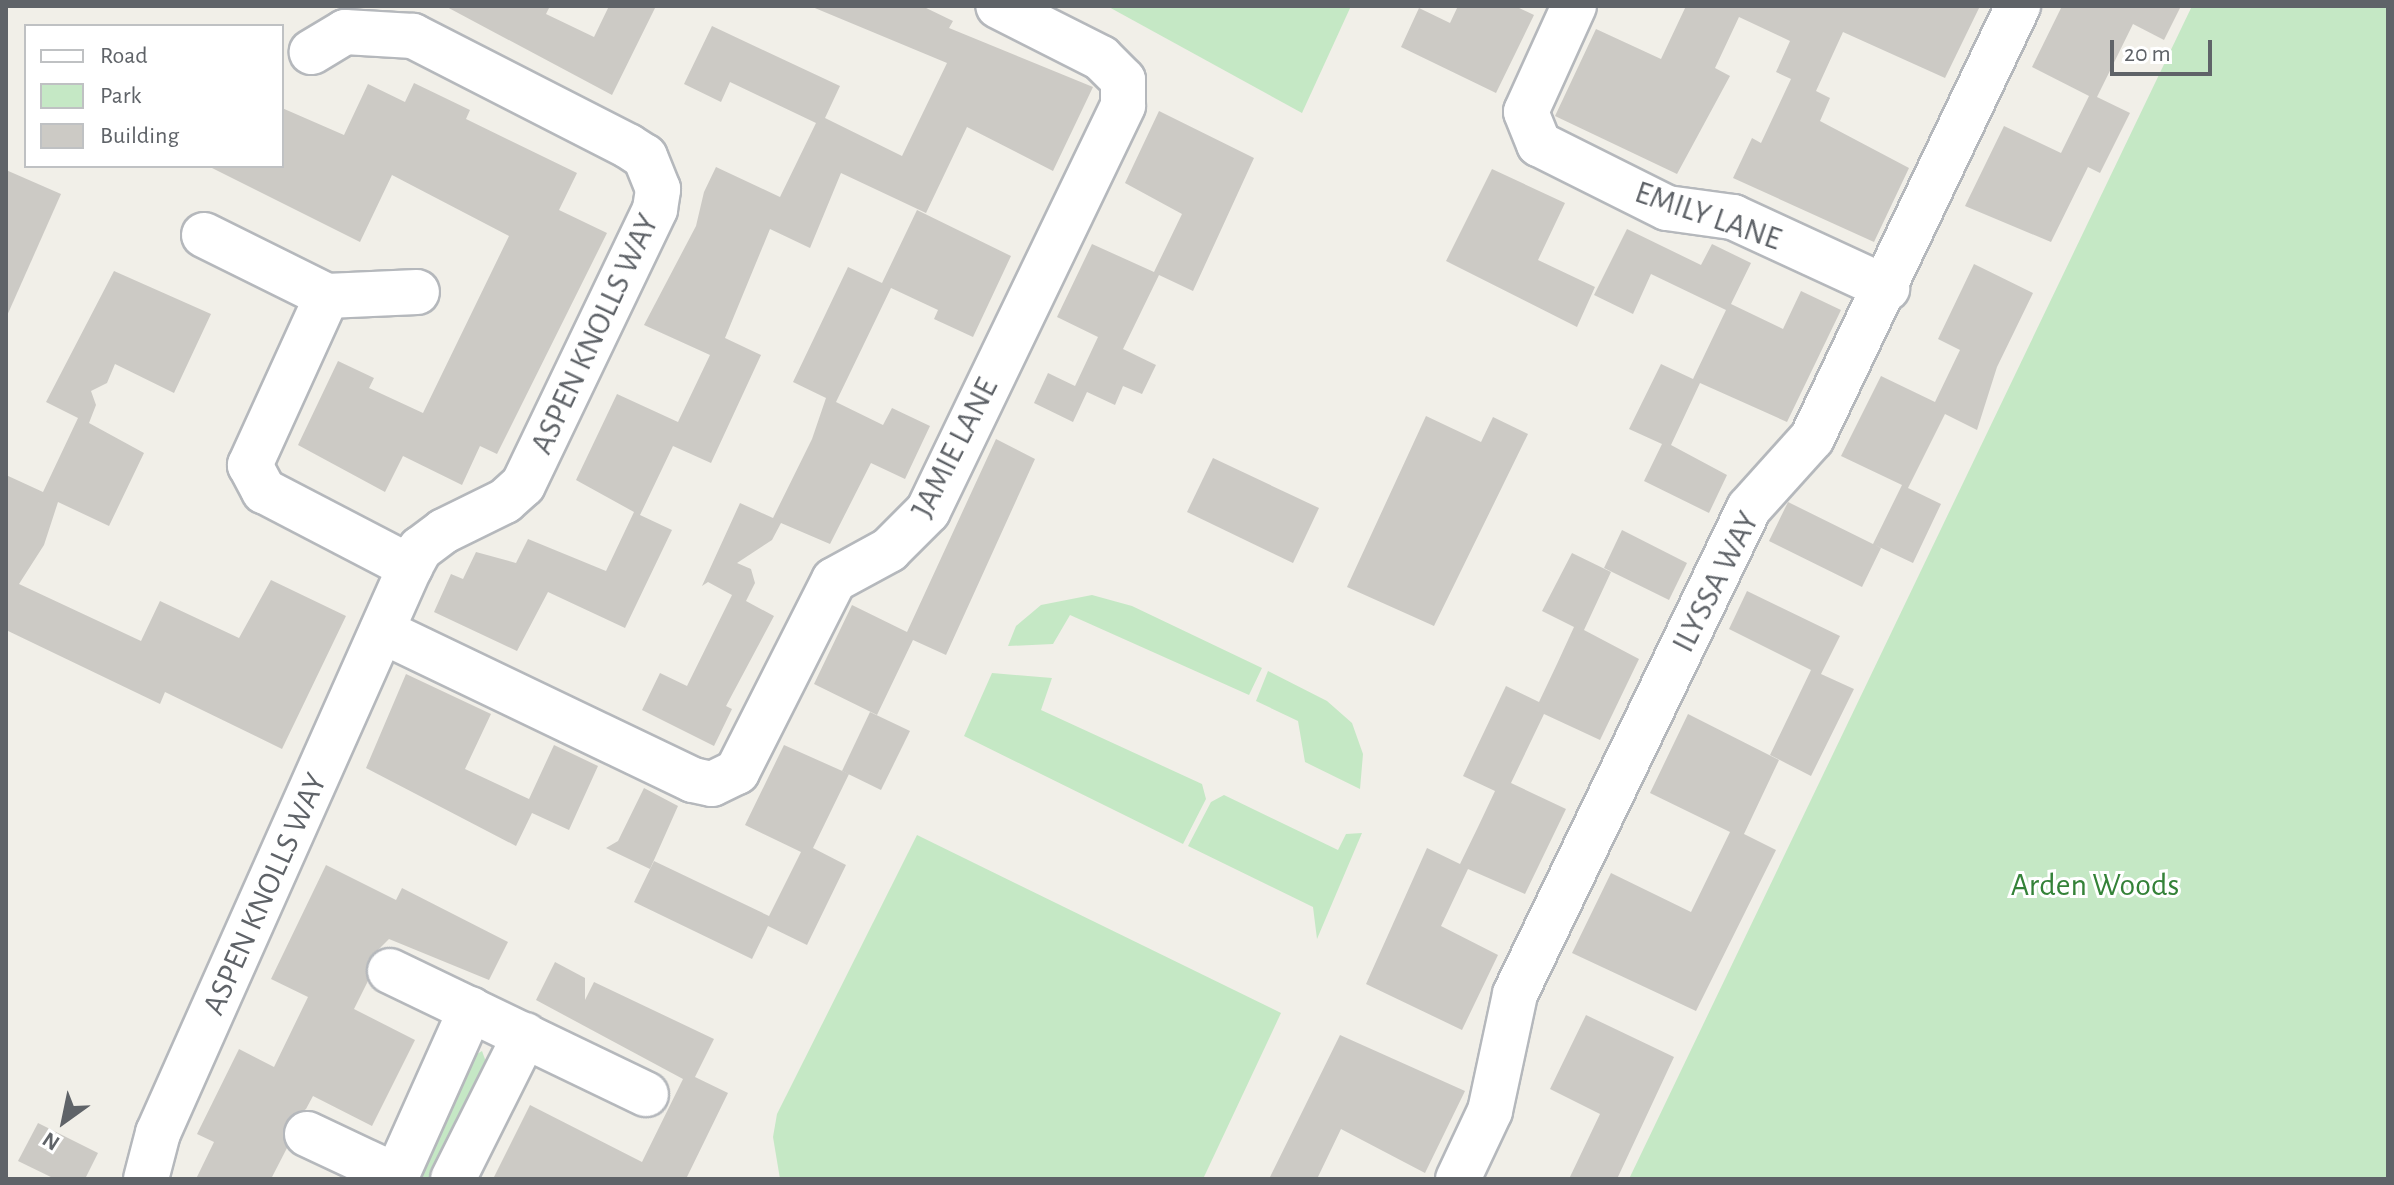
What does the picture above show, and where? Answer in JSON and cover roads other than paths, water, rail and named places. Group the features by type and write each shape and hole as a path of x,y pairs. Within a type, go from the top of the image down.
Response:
{"street":[{"name":"JAMIE LANE","path":"382,631 693,780 712,784 737,772 834,580 889,550 928,511 1123,105 1123,80 1108,63 998,6"},
{"name":"EMILY LANE","path":"1574,6 1526,112 1539,144 1667,208 1733,217 1887,288"},
{"name":"ILYSSA WAY","path":"1458,1179 1490,1111 1515,994 1749,508 1812,438 1887,288 2018,6"},
{"name":"ASPEN KNOLLS WAY","path":"146,1179 158,1133 410,567 444,531 505,501 523,485 655,209 658,189 645,157 420,21 345,32 312,52"},
{"path":"204,235 327,296 417,292"},
{"path":"327,296 250,465 264,491 410,567"},
{"path":"390,971 646,1094"},
{"path":"307,1134 393,1176 471,1009"},
{"path":"453,1179 525,1035"}],"park label":[{"name":"Arden Woods","path":"2095,885"}]}
